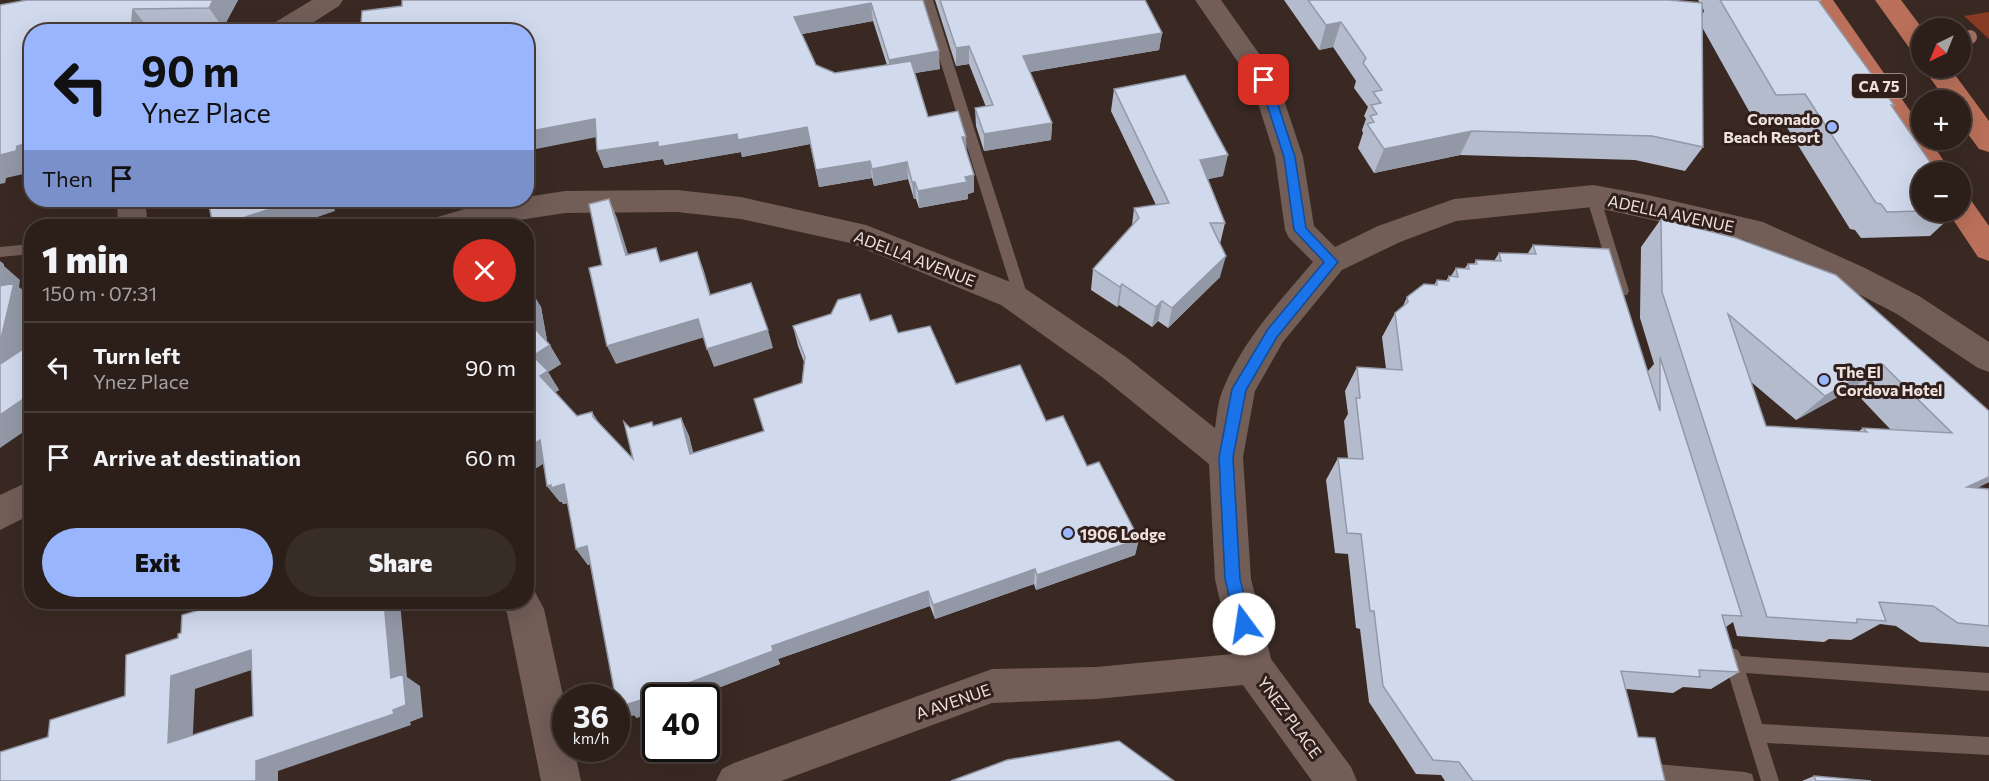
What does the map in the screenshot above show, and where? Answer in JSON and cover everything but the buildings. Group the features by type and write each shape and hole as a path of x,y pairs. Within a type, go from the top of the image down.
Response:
{"highway":[{"name":"CA 75","path":"1820,0 1930,162"},
{"path":"1888,0 1911,32"},
{"path":"1971,117 1989,142"},
{"path":"1970,222 1989,249"}],"street":[{"path":"291,24 330,0"},
{"path":"1208,0 1264,80 1289,157 1300,230 1331,262"},
{"name":"ADELLA AVENUE","path":"1331,262 1389,234 1454,210 1593,196 1752,230 1854,277 1908,305 1989,359"},
{"name":"ADELLA AVENUE","path":"534,206 565,202 677,201 741,208 855,233 1012,296 1114,367 1226,457"},
{"name":"ADELLA AVENUE","path":"467,219 482,214 530,207"},
{"name":"YNEZ PLACE","path":"1331,262 1272,333 1239,389 1226,457 1233,579 1254,668 1337,781"},
{"path":"0,514 24,500"},
{"path":"525,609 561,781"},
{"name":"A AVENUE","path":"734,781 992,686 1096,683 1254,668"}],"lane":[{"path":"927,0 1023,303"},
{"path":"1593,196 1628,310"},
{"path":"0,252 24,250"},
{"path":"1728,641 1770,781"},
{"path":"1735,664 1989,682"},
{"path":"1756,733 1989,746"},
{"path":"1646,772 1745,781"}],"shaded area":[{"path":"1989,12 1989,39 1971,22 1971,18 1964,16"}],"place":[{"name":"Coronado Beach Resort","path":"1832,127"},
{"name":"The El Cordova Hotel","path":"1824,380"},
{"name":"1906 Lodge","path":"1068,533"}],"route":[{"path":"1244,624 1233,579 1226,457 1239,389 1272,333 1331,262 1300,230 1289,157 1264,80"}]}
